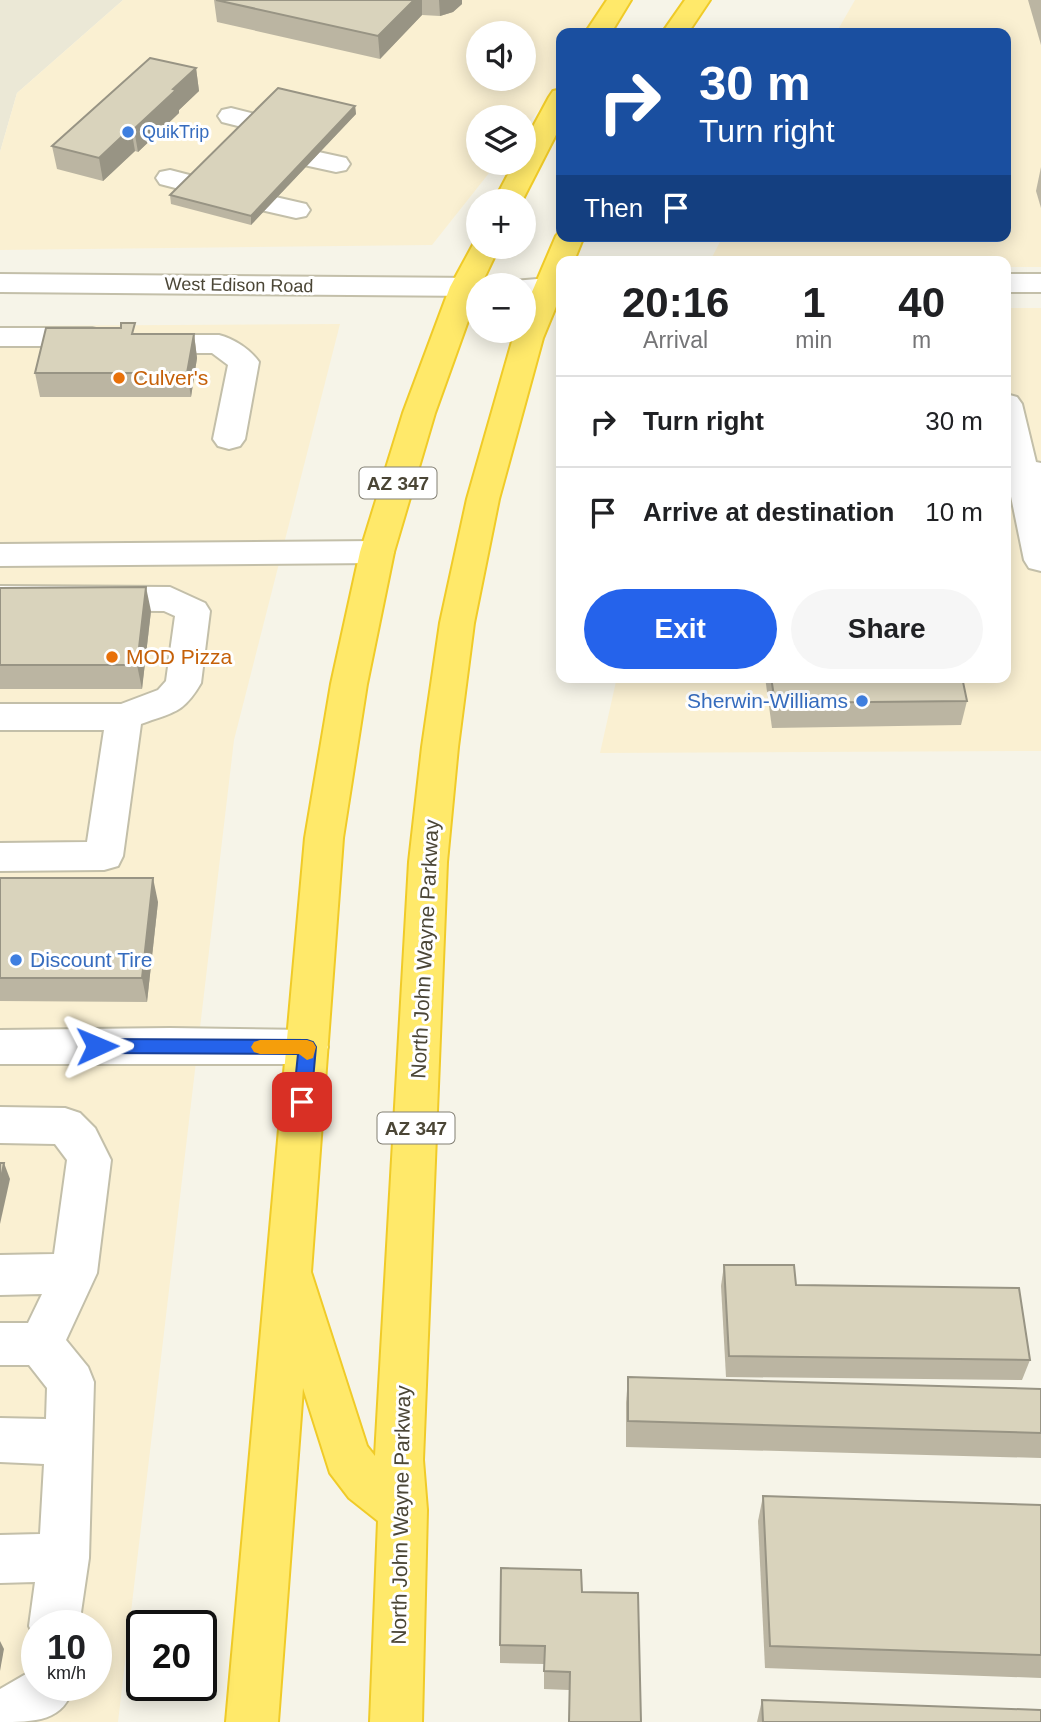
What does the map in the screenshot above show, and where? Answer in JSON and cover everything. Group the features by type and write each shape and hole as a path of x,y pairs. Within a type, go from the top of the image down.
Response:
{"highway":[{"path":"601,28 619,0"},
{"path":"678,28 698,0"},
{"path":"514,189 556,109"},
{"name":"North John Wayne Parkway","path":"396,1722 403,1510 399,1460 428,862 440,747 457,623 483,499 528,338 545,286 556,264"},
{"name":"AZ 347","path":"252,1722 324,838 349,684 377,552 419,413 466,299"},
{"path":"288,1261 347,1457 366,1482 403,1510"}],"street":[{"name":"West Edison Road","path":"0,283 466,287"},
{"path":"1011,283 1041,283"},
{"path":"0,337 92,337 118,344 219,344 244,362 229,439"},
{"path":"1011,418 1031,472 1041,560"},
{"path":"0,555 377,552"},
{"path":"0,598 170,599 193,611 183,683 171,699 124,717 0,717"},
{"path":"0,857 104,856 124,717"},
{"path":"0,1047 307,1047"},
{"path":"0,1125 65,1126 80,1142 89,1160 74,1273 20,1344 71,1382 64,1558 56,1610"},
{"path":"0,1275 74,1273"},
{"path":"0,1440 68,1443"},
{"path":"0,1559 64,1558"},
{"path":"0,1715 5,1715 29,1701"}],"shaded area":[{"path":"0,0 123,0 17,93 0,152"},
{"path":"123,0 626,0 604,28 556,28 556,89 536,114 536,105 466,105 466,175 487,175 476,189 466,189 466,202 432,245 0,250 0,152 17,93"},
{"path":"855,0 1041,0 1041,267 1011,267 1011,256 713,256 720,242 1011,242 1011,28 839,28"},
{"path":"1011,308 1041,308 1041,751 600,753 616,683 1011,683"},
{"path":"340,324 234,740 131,1610 126,1610 126,1654 118,1722 0,1722 0,326"}],"building":[{"path":"216,0 414,0 378,36"},
{"path":"150,58 196,68 134,129 131,128 99,158 52,146"},
{"name":"QuikTrip","path":"278,88 355,106 251,216 170,195"},
{"path":"121,323 135,323 132,334 194,334 187,373 35,373 46,328 121,328"},
{"path":"146,587 137,665 0,665 0,588"},
{"path":"772,683 963,683 967,701 775,703"},
{"path":"0,878 153,878 142,978 0,978"},
{"path":"0,1163 4,1163 0,1183"},
{"path":"724,1265 794,1265 796,1285 1019,1288 1030,1360 729,1356"},
{"path":"628,1377 1041,1389 1041,1433 628,1421"},
{"path":"763,1496 1041,1505 1041,1655 770,1646"},
{"path":"501,1568 581,1570 582,1592 638,1593 641,1722 569,1722 570,1672 544,1671 545,1646 500,1645"},
{"path":"762,1700 1041,1710 1041,1722 763,1722"}],"slow traffic":[{"path":"260,1047 307,1047 307,1053"}],"place":[{"name":"QuikTrip","path":"128,132"},
{"name":"Culver's","path":"119,378"},
{"name":"MOD Pizza","path":"112,657"},
{"name":"Sherwin-Williams","path":"862,701"},
{"name":"Discount Tire","path":"16,960"}],"route":[{"path":"97,1046 307,1047 302,1102"}]}
